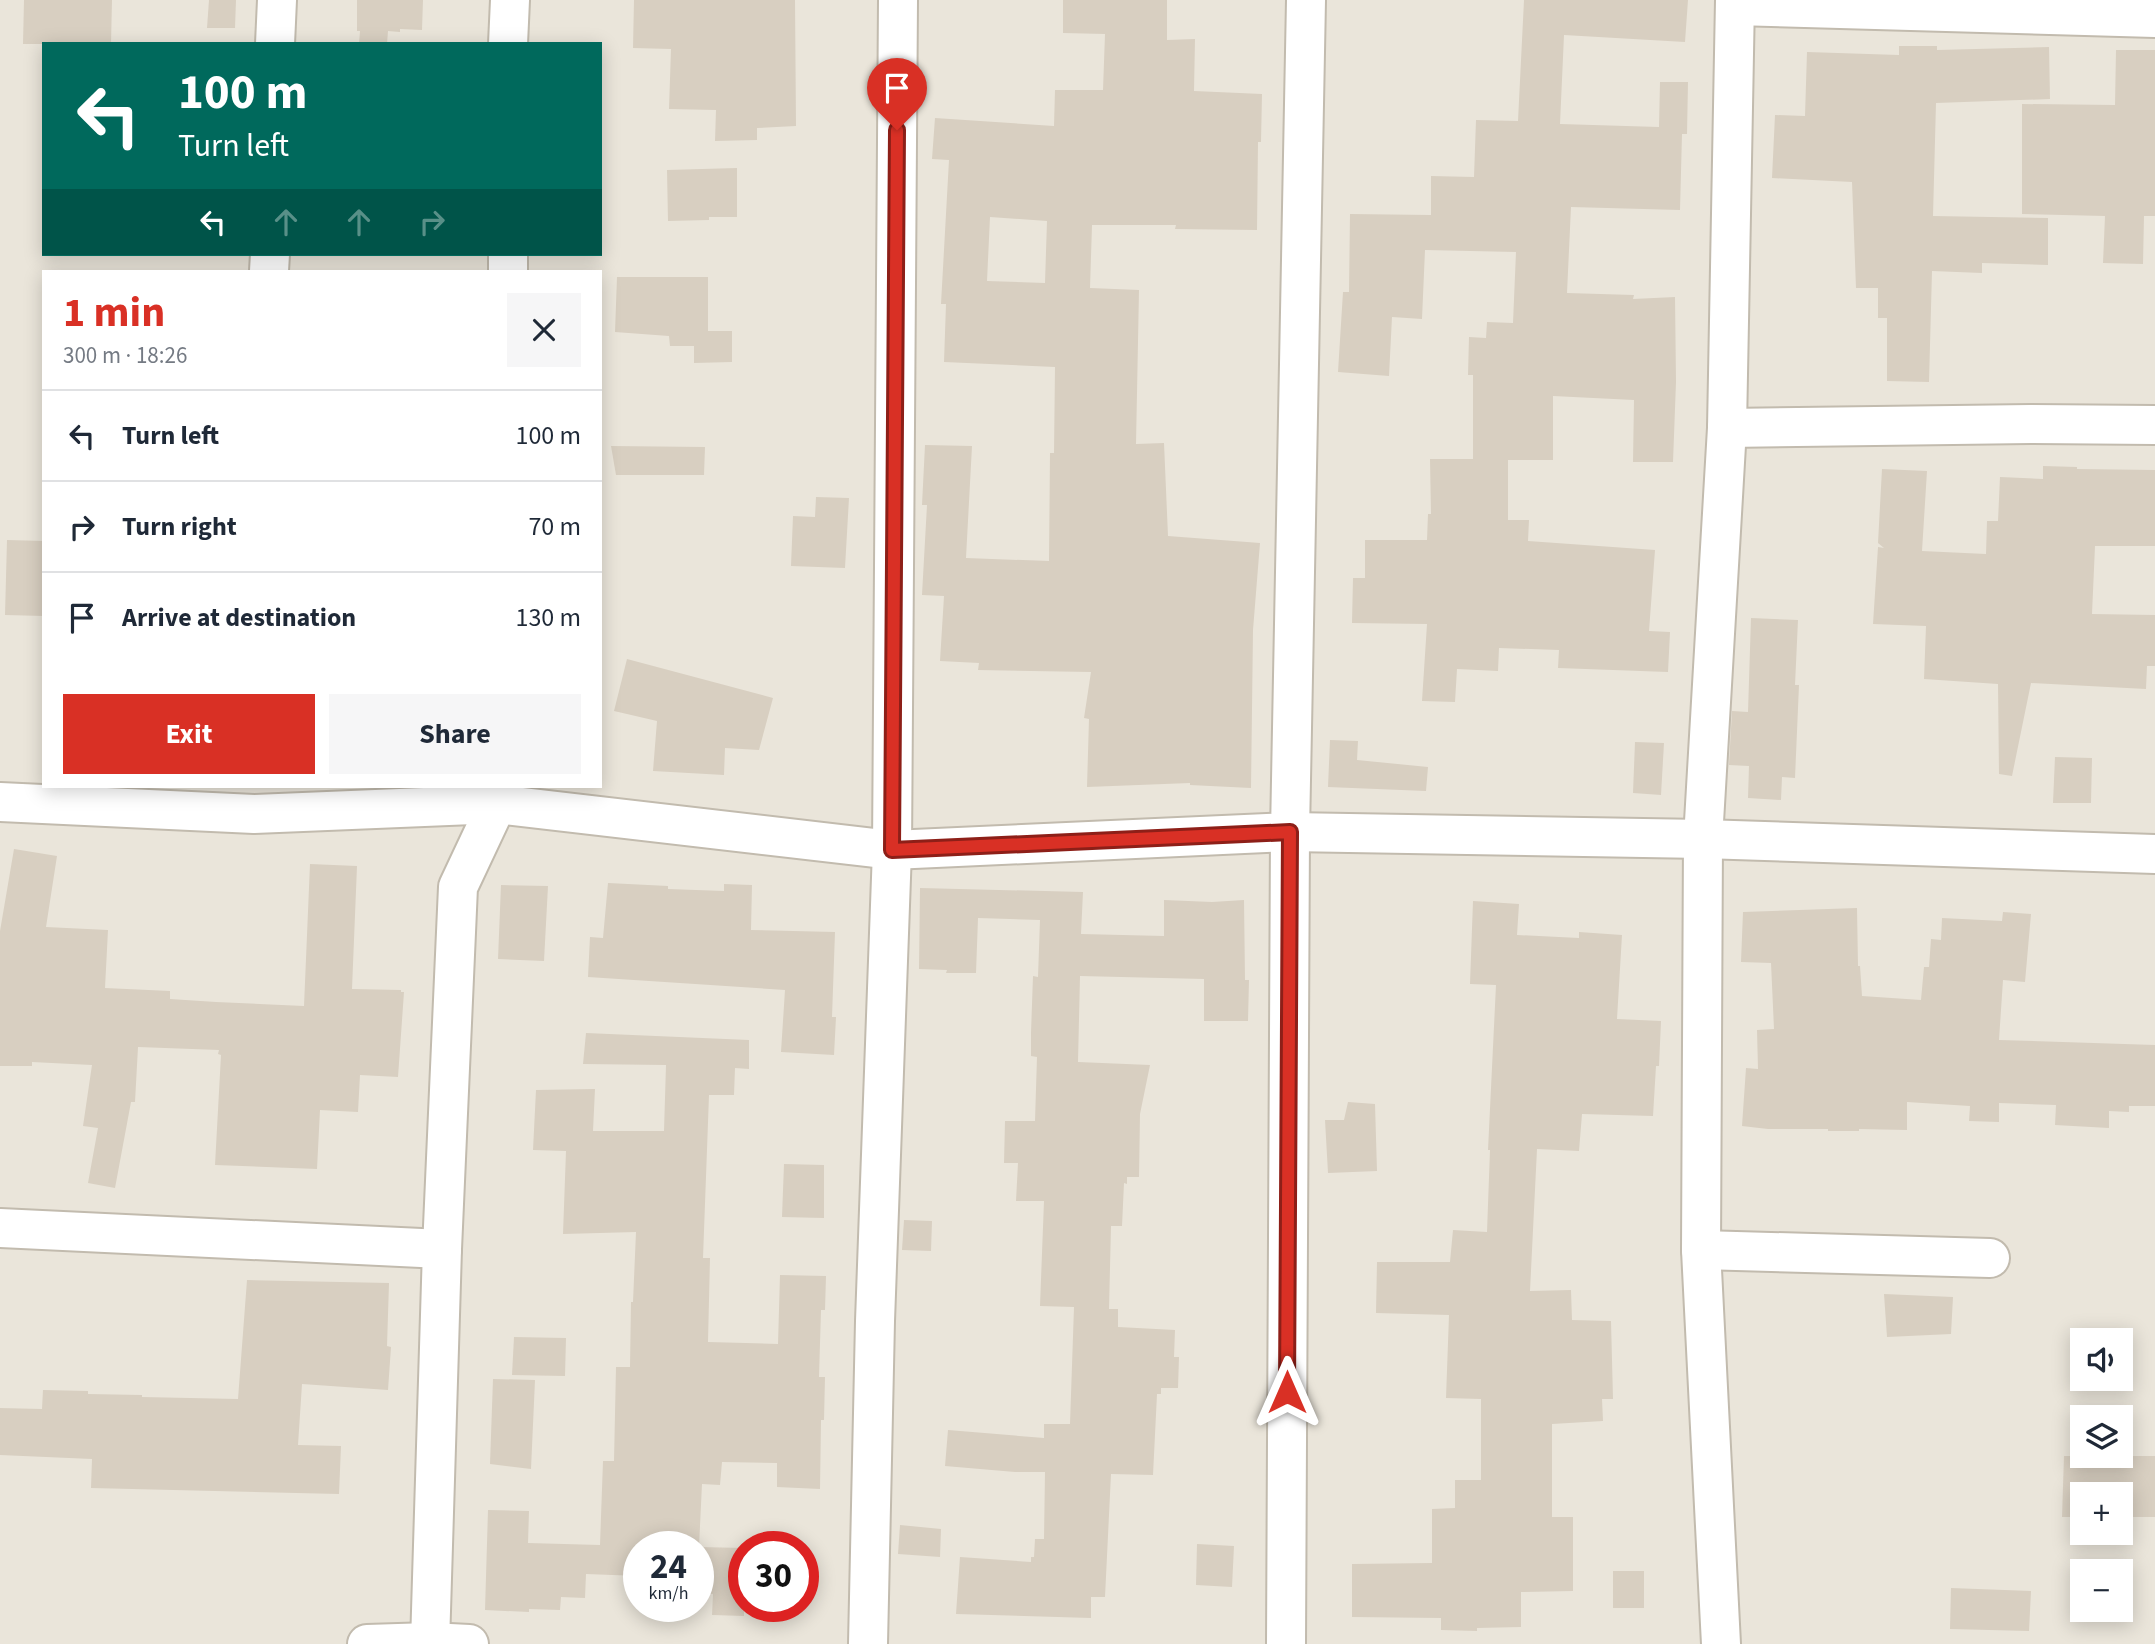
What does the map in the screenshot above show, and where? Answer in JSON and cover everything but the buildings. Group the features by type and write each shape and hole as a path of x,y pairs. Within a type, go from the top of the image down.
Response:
{"street":[{"path":"275,42 277,0"},
{"path":"508,42 510,0"},
{"path":"868,1644 875,1321 892,850 898,0"},
{"path":"1286,1644 1290,832 1306,0"},
{"path":"1721,1644 1701,1250 1703,839 1727,428 1735,3 2155,18"},
{"path":"1727,428 2155,425"},
{"path":"430,1643 442,1250 458,887 498,795"},
{"path":"0,802 498,795 892,850 1290,832 1703,839 2155,854"},
{"path":"0,1228 442,1250"},
{"path":"1701,1250 1990,1258"},
{"path":"367,1644 469,1644"}],"shaded area":[{"path":"0,0 2155,0 2155,1644 0,1644"}],"route":[{"path":"897,130 892,850 1290,832 1287,1392"}]}
